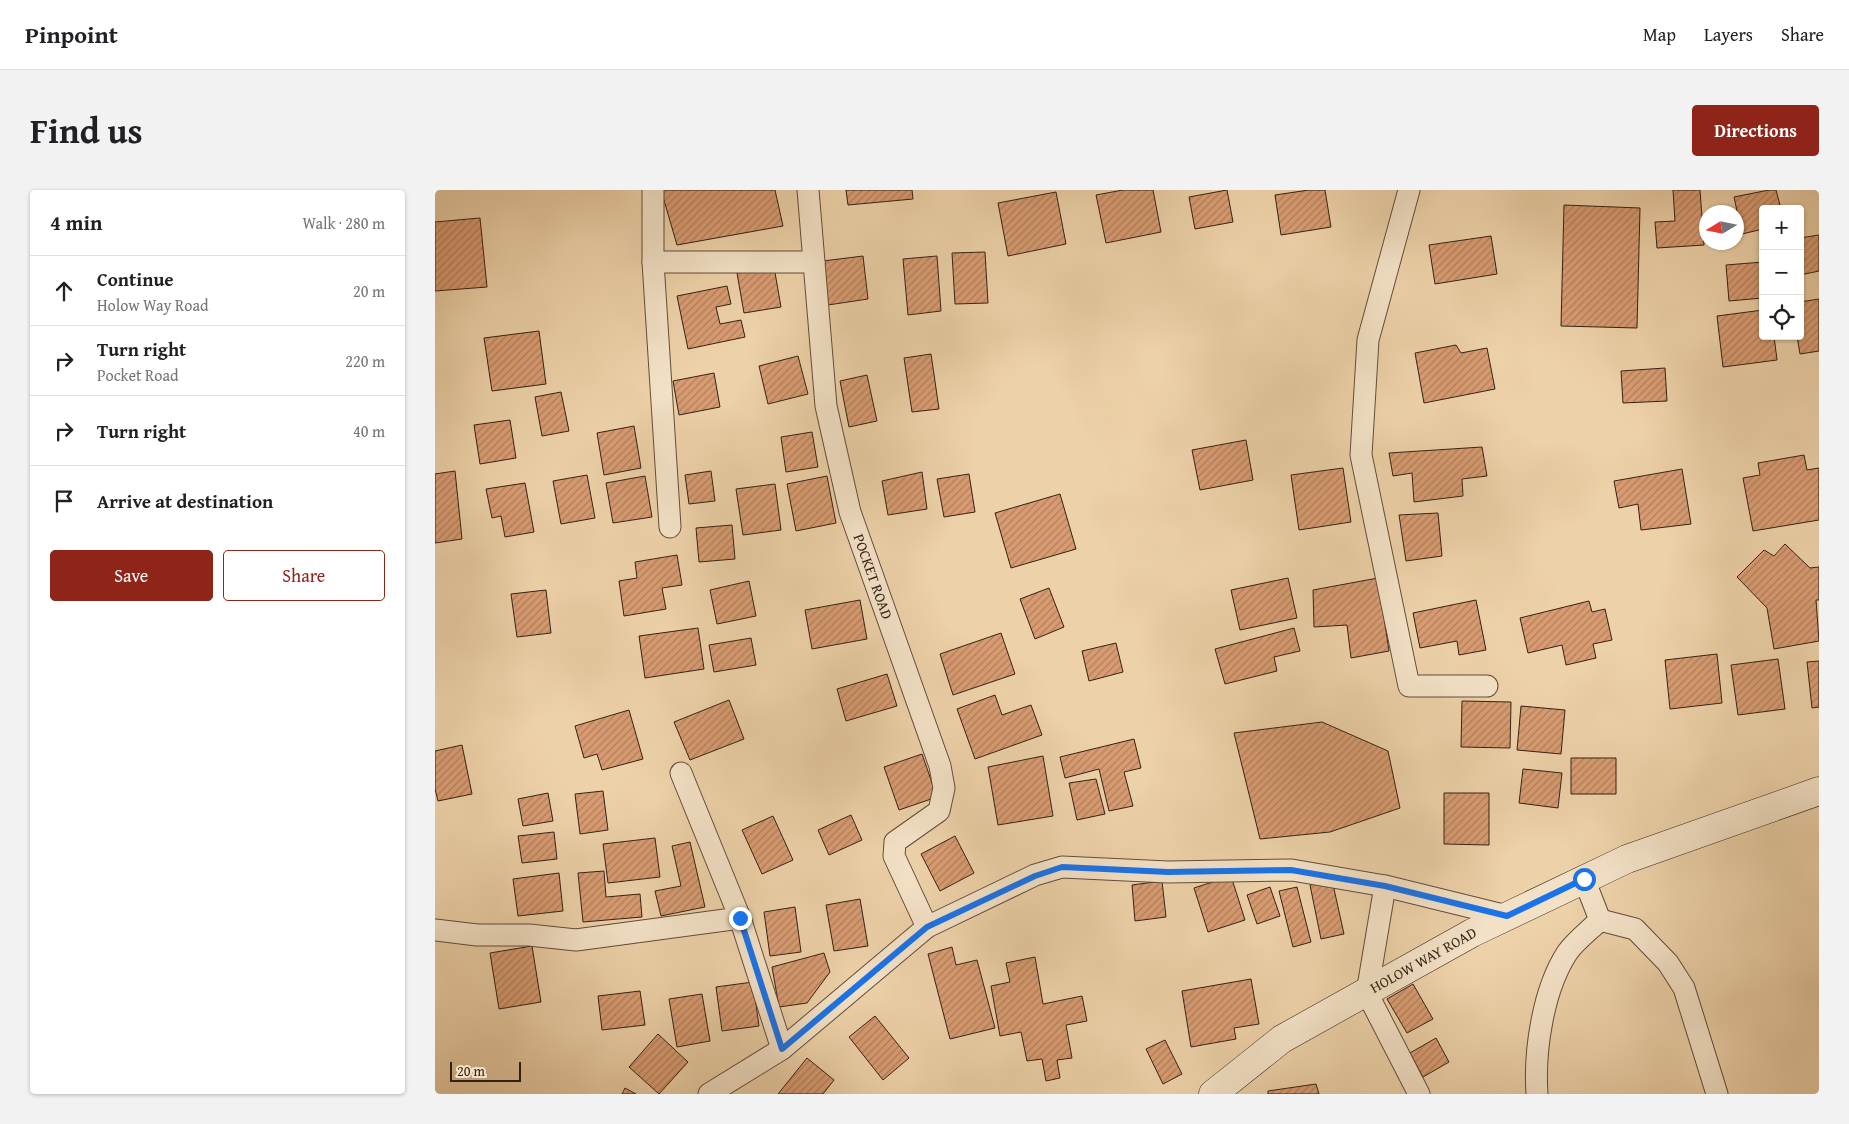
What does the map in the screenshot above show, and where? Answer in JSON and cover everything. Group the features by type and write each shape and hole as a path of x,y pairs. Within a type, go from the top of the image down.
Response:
{"street":[{"path":"653,190 653,262 670,527"},
{"name":"POCKET ROAD","path":"808,190 826,406 851,512 940,766 944,788 939,811 895,842 894,856 927,927"},
{"path":"1409,190 1368,340 1361,455 1409,686 1487,686"},
{"path":"653,262 814,262"},
{"path":"681,773 740,918 782,1049"},
{"name":"HOLOW WAY ROAD","path":"1213,1094 1282,1039 1472,933 1627,859 1819,791"},
{"path":"709,1094 782,1049 927,927 1035,876 1062,867 1168,872 1291,870 1385,886 1507,916"},
{"path":"1584,879 1600,920"},
{"path":"1385,886 1367,993 1419,1094"},
{"path":"435,930 477,935 529,935 577,940 740,918"},
{"path":"1537,1094 1536,1069 1547,997 1567,952 1600,920"},
{"path":"1600,920 1635,929 1668,963 1684,988 1717,1094"}],"building":[{"path":"661,190 775,190 783,226 677,245"},
{"path":"846,190 912,190 913,199 848,205"},
{"path":"1123,190 1153,190 1161,232 1106,243 1096,195"},
{"path":"1227,190 1233,222 1195,229 1189,197"},
{"path":"1309,190 1325,190 1331,227 1281,235 1275,195"},
{"path":"1673,190 1700,190 1699,245 1657,248 1655,222 1675,221"},
{"path":"1776,190 1780,205 1759,205 1759,230 1744,234 1744,205 1736,205 1734,197"},
{"path":"1056,192 1066,244 1008,256 998,203"},
{"path":"1564,205 1640,208 1637,328 1561,326"},
{"path":"480,218 487,287 435,291 435,222"},
{"path":"1819,235 1819,271 1804,274 1804,237"},
{"path":"1491,236 1497,274 1435,284 1429,245"},
{"path":"985,252 988,303 955,304 952,253"},
{"path":"863,256 868,299 828,305 823,261"},
{"path":"937,256 941,311 908,315 903,259"},
{"path":"1759,262 1759,298 1729,301 1726,265"},
{"path":"774,267 781,307 744,313 737,273"},
{"path":"727,286 731,304 716,307 720,324 741,320 745,337 688,349 677,296"},
{"path":"1819,299 1819,351 1800,354 1798,340 1804,340 1804,301"},
{"path":"1759,311 1759,340 1774,340 1777,360 1723,367 1717,316"},
{"path":"539,331 546,384 492,391 484,338"},
{"path":"1456,345 1461,353 1487,348 1495,389 1424,403 1415,353"},
{"path":"931,354 939,409 912,412 904,358"},
{"path":"798,356 808,394 768,404 759,366"},
{"path":"1665,368 1667,401 1623,403 1621,371"},
{"path":"714,373 720,407 679,415 673,381"},
{"path":"867,375 877,421 849,427 840,381"},
{"path":"561,392 569,431 542,436 535,397"},
{"path":"510,420 516,458 480,464 474,425"},
{"path":"634,426 641,468 604,475 597,433"},
{"path":"812,432 818,467 786,472 781,437"},
{"path":"1246,440 1253,480 1200,490 1192,450"},
{"path":"1482,447 1487,476 1462,479 1463,496 1414,502 1412,473 1393,476 1389,453"},
{"path":"1804,455 1807,470 1819,468 1819,520 1753,531 1743,478 1760,475 1758,463"},
{"path":"1343,468 1351,522 1299,530 1291,475"},
{"path":"1682,469 1691,524 1641,530 1638,504 1619,508 1614,481"},
{"path":"455,471 462,539 435,543 435,474"},
{"path":"711,471 715,501 689,504 685,475"},
{"path":"922,472 927,509 888,515 882,481"},
{"path":"969,474 975,512 944,517 937,479"},
{"path":"587,475 595,518 561,524 553,481"},
{"path":"645,476 652,517 613,523 606,483"},
{"path":"827,476 836,523 796,531 787,484"},
{"path":"525,483 534,532 505,537 501,516 492,518 486,489"},
{"path":"775,484 781,530 743,535 736,489"},
{"path":"1060,494 1076,549 1011,568 995,513"},
{"path":"1438,513 1442,556 1406,561 1399,515"},
{"path":"732,525 735,559 699,562 696,528"},
{"path":"1785,544 1810,568 1819,567 1819,600 1816,600 1819,641 1774,649 1767,608 1737,577 1764,550 1774,556"},
{"path":"677,555 682,585 662,588 666,609 624,616 619,581 637,578 635,562"},
{"path":"1288,578 1297,618 1240,630 1231,590"},
{"path":"1378,578 1389,651 1351,658 1347,625 1314,627 1313,590"},
{"path":"749,581 756,616 717,624 710,590"},
{"path":"1049,588 1064,627 1035,639 1020,599"},
{"path":"546,590 551,633 517,637 511,594"},
{"path":"860,600 867,639 812,649 805,610"},
{"path":"1476,600 1486,650 1459,655 1457,641 1420,648 1413,613"},
{"path":"1589,601 1592,612 1605,609 1612,640 1593,644 1596,658 1566,665 1562,645 1528,653 1520,618"},
{"path":"698,628 704,669 645,678 639,636"},
{"path":"1294,628 1300,651 1274,657 1277,671 1225,684 1215,649"},
{"path":"1001,633 1015,674 953,695 940,654"},
{"path":"751,638 756,665 714,672 709,645"},
{"path":"1116,643 1123,672 1089,681 1082,651"},
{"path":"1717,654 1722,703 1670,709 1665,660"},
{"path":"1778,659 1785,709 1738,715 1731,665"},
{"path":"1819,661 1819,707 1812,708 1807,662"},
{"path":"887,674 897,706 846,721 837,689"},
{"path":"995,695 1002,715 1031,705 1042,735 975,759 957,709"},
{"path":"729,700 744,739 690,760 674,722"},
{"path":"1462,701 1511,702 1510,748 1461,747"},
{"path":"1521,706 1565,710 1561,754 1517,750"},
{"path":"629,710 643,759 602,770 597,754 584,758 575,726"},
{"path":"1322,722 1388,751 1400,808 1330,832 1260,839 1234,733"},
{"path":"1134,739 1141,768 1124,772 1133,806 1109,811 1099,769 1065,778 1060,757"},
{"path":"462,745 472,794 438,801 435,789 435,751"},
{"path":"922,754 937,797 899,810 884,767"},
{"path":"1043,756 1053,816 998,825 988,767"},
{"path":"1571,758 1616,758 1616,794 1571,794"},
{"path":"1523,769 1562,773 1558,808 1519,803"},
{"path":"1096,779 1105,814 1077,820 1069,783"},
{"path":"603,791 608,830 580,834 575,794"},
{"path":"548,793 553,821 523,826 518,799"},
{"path":"1444,793 1489,793 1489,845 1444,844"},
{"path":"851,815 862,840 829,855 818,830"},
{"path":"773,816 793,860 762,874 742,830"},
{"path":"554,832 557,859 522,863 518,836"},
{"path":"955,836 974,873 940,891 921,854"},
{"path":"655,838 660,877 608,883 603,844"},
{"path":"690,842 705,907 661,916 655,891 681,886 672,846"},
{"path":"604,871 606,897 640,894 642,917 583,922 578,873"},
{"path":"559,873 563,911 518,916 513,879"},
{"path":"1231,876 1245,920 1208,932 1194,888"},
{"path":"1332,880 1344,934 1321,939 1310,885"},
{"path":"1162,881 1166,917 1135,921 1132,885"},
{"path":"1270,887 1280,916 1257,924 1247,895"},
{"path":"1297,887 1311,942 1293,947 1279,891"},
{"path":"860,899 868,946 834,951 826,905"},
{"path":"795,907 801,952 770,956 764,912"},
{"path":"532,946 541,1002 499,1009 490,953"},
{"path":"952,947 956,965 977,960 995,1028 950,1039 928,954"},
{"path":"824,953 830,972 807,1003 779,1007 772,967"},
{"path":"1035,957 1043,1004 1082,996 1087,1021 1066,1025 1072,1058 1057,1060 1060,1078 1046,1081 1042,1059 1027,1061 1021,1032 1000,1036 991,986 1010,982 1006,963"},
{"path":"1251,979 1259,1024 1234,1028 1236,1039 1191,1047 1182,991"},
{"path":"753,982 759,1026 722,1031 716,987"},
{"path":"1413,984 1433,1019 1407,1033 1387,999"},
{"path":"640,991 645,1025 602,1030 598,996"},
{"path":"702,994 710,1041 677,1047 669,999"},
{"path":"875,1016 909,1058 883,1080 849,1037"},
{"path":"658,1034 688,1062 659,1094 629,1067"},
{"path":"1436,1038 1449,1062 1423,1077 1410,1053"},
{"path":"1165,1040 1182,1074 1163,1084 1146,1049"},
{"path":"807,1058 834,1080 823,1094 778,1094"},
{"path":"1316,1084 1319,1094 1268,1094 1268,1091"},
{"path":"625,1088 636,1094 622,1094"}],"route":[{"path":"740,918 782,1049 927,927 1035,876 1062,867 1168,872 1291,870 1385,886 1507,916 1584,879"}]}
